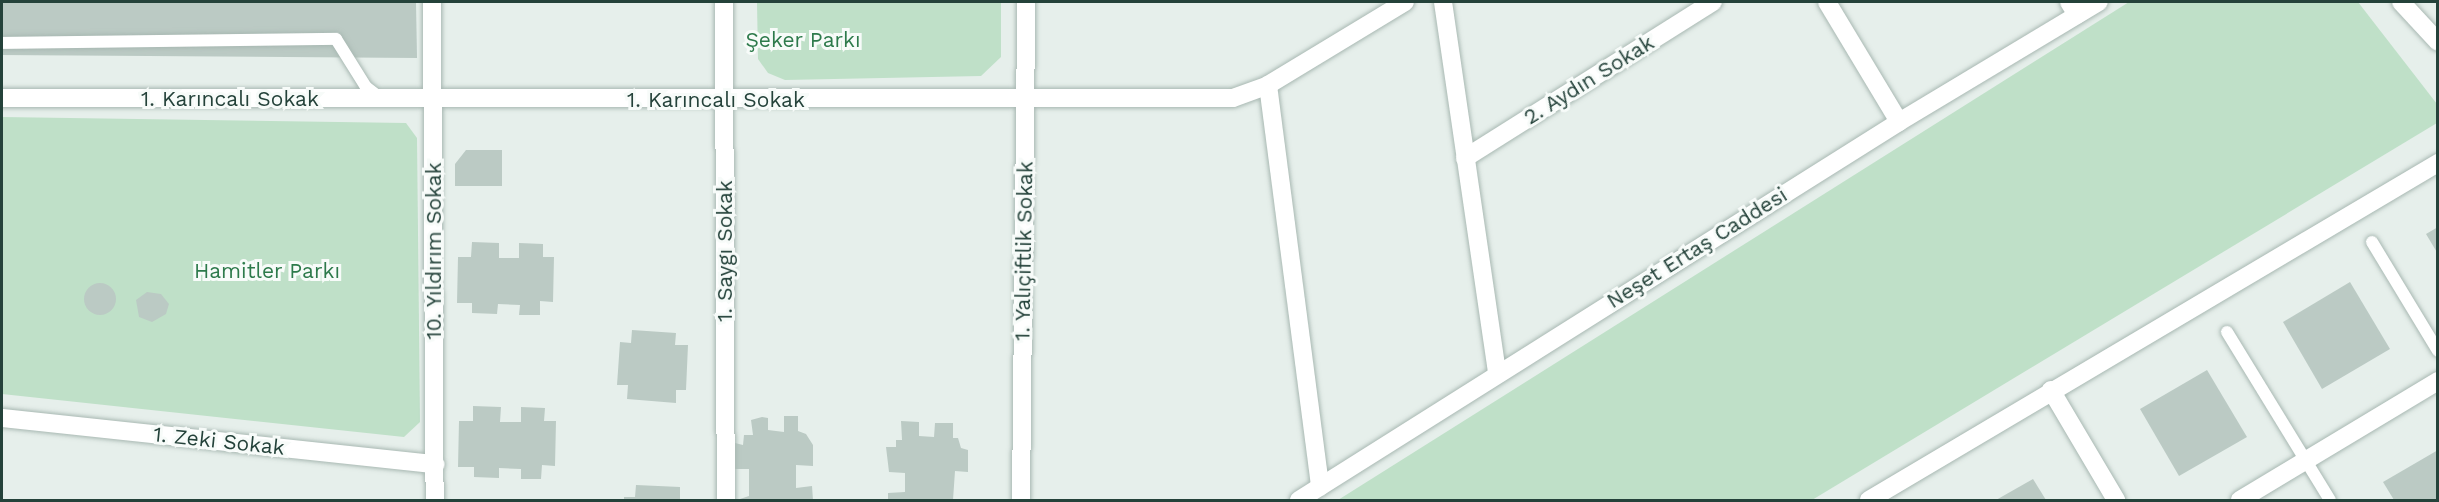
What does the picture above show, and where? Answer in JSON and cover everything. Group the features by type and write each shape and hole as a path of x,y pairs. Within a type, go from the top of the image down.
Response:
{"street":[{"name":"10. Yıldırım Sokak","path":"432,2 435,501"},
{"name":"1. Saygı Sokak","path":"724,2 726,501"},
{"name":"1. Yalıçiftlik Sokak","path":"1021,501 1026,2"},
{"name":"1. Karıncalı Sokak","path":"2,98 1026,100 1233,98 1268,85 1405,2"},
{"path":"1443,2 1497,373"},
{"name":"2. Aydın Sokak","path":"1465,158 1713,2"},
{"path":"1827,2 1899,122"},
{"name":"Neşet Ertaş Caddesi","path":"1299,501 1497,373 1899,122 2073,8 2099,2"},
{"path":"2401,2 2438,42"},
{"path":"1268,85 1320,487"},
{"path":"1869,501 2051,390 2438,163"},
{"path":"2240,501 2438,381"},
{"path":"2051,390 2116,501"},
{"name":"1. Zeki Sokak","path":"2,418 436,464"}],"lane":[{"path":"2,43 336,39 366,87 381,99"},
{"path":"2372,242 2438,351"},
{"path":"2227,332 2303,462 2330,501"}],"green space":[{"name":"Şeker Parkı","path":"757,2 1001,2 1001,57 981,76 785,80 768,73 758,59"},
{"path":"2129,2 2358,2 2437,104 2437,123 1812,500 1338,500"},
{"name":"Hamitler Parkı","path":"2,117 406,123 417,138 420,422 404,437 2,394"}],"building":[{"path":"2,2 416,2 417,58 2,55"},
{"path":"466,150 502,150 502,186 455,186 455,164"},
{"path":"2438,227 2438,254 2426,234"},
{"path":"472,242 499,243 499,258 519,258 519,243 543,244 543,257 554,257 553,302 540,301 540,315 519,315 520,305 498,304 497,314 472,313 472,303 457,303 458,257 471,257"},
{"path":"2350,282 2390,349 2322,389 2283,322"},
{"path":"100,283 111,288 116,299 111,310 100,315 89,310 84,299 89,288"},
{"path":"147,292 161,294 169,304 166,314 152,322 139,317 136,300"},
{"path":"632,330 676,333 675,345 688,345 686,390 676,390 676,403 627,399 628,385 617,385 620,342 631,343"},
{"path":"2207,370 2247,437 2179,476 2140,409"},
{"path":"473,406 501,407 500,422 521,422 521,407 545,408 544,421 556,421 555,466 542,465 541,479 521,479 521,469 499,468 499,478 474,477 474,467 458,467 459,421 473,421"},
{"path":"784,416 798,416 798,431 806,434 813,445 813,466 796,465 796,488 812,486 813,500 737,500 749,496 749,469 735,469 735,443 743,445 744,435 753,435 751,420 762,417 768,418 768,430 784,432"},
{"path":"901,421 919,422 919,436 934,437 935,423 953,423 953,438 958,438 961,448 968,450 968,472 955,471 953,500 888,500 888,493 905,492 905,473 889,472 886,447 896,447 896,440 902,440"},
{"path":"2438,450 2438,500 2394,500 2383,482"},
{"path":"2033,479 2046,500 1996,500"},
{"path":"636,485 680,487 680,500 624,500 624,497 635,497"}]}
